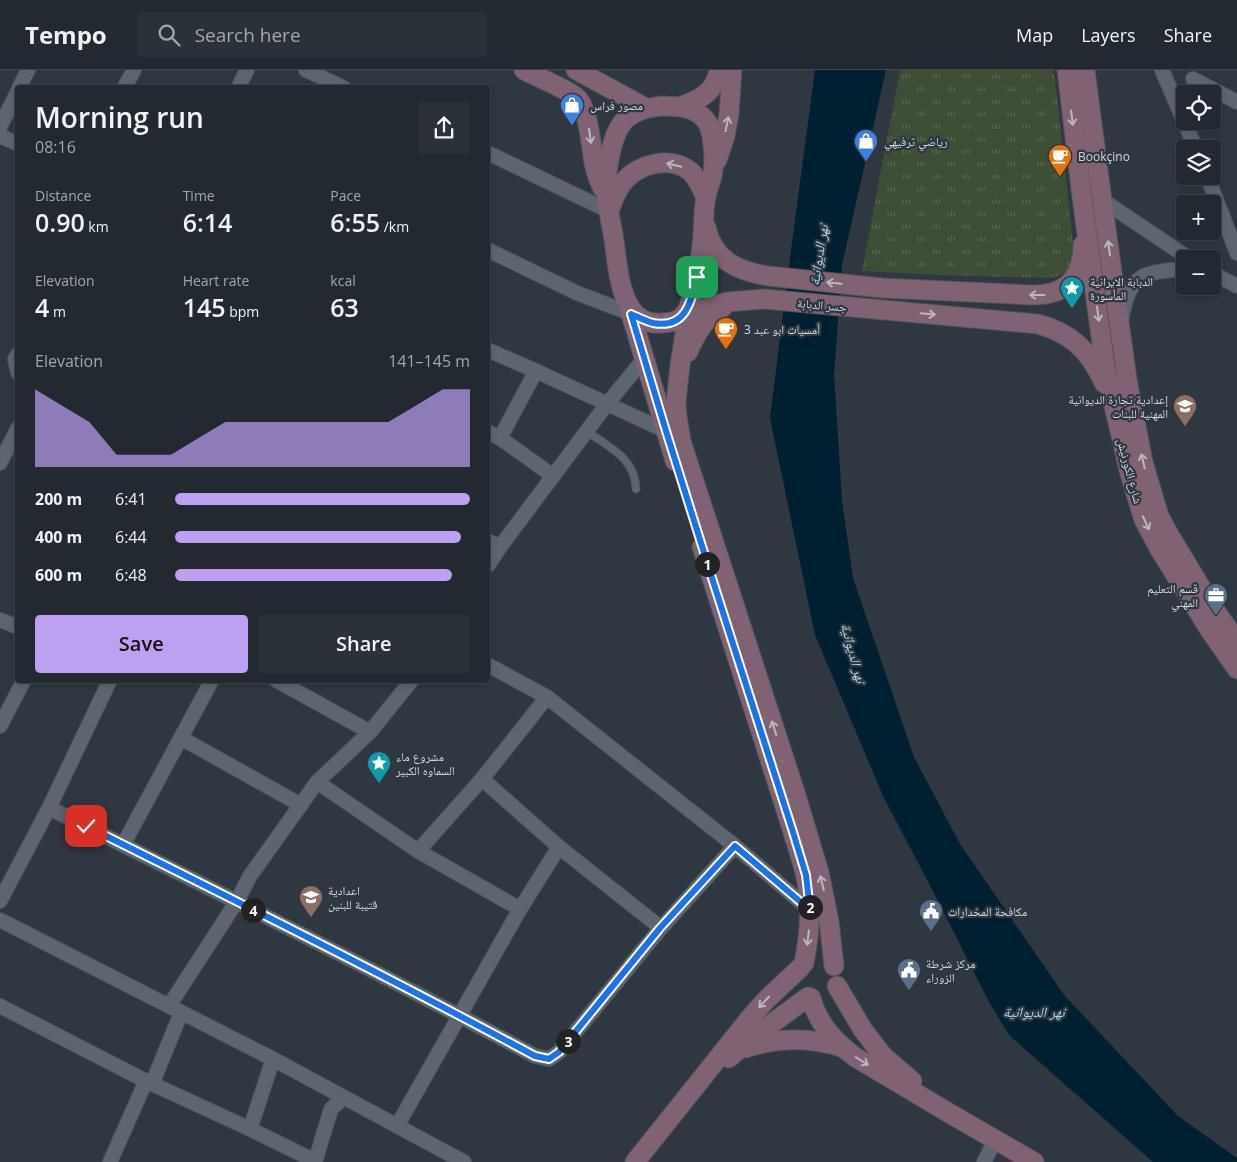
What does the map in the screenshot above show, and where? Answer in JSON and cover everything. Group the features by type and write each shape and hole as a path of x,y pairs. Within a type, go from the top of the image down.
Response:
{"main road":[{"path":"524,70 566,91 581,101 589,129 598,180 608,204"},
{"path":"576,70 646,108"},
{"path":"719,70 717,81 708,93 693,102 682,106 646,108 628,118 619,128 614,136 606,177 608,204 622,287 632,312 666,431 806,875 810,910 808,937 802,966 797,974 797,981 802,993 817,999 829,996 834,992 838,979 834,966 823,887 792,783 681,441 677,416 676,402 685,313 702,248 706,205 713,171 730,114 732,70"},
{"name":"شارع الكورنيش","path":"1066,70 1105,366 1130,474 1144,520 1160,550 1211,632 1237,669"},
{"path":"1069,92 1086,79"},
{"name":"شارع الكورنيش","path":"1086,79 1127,379 1143,462 1159,516 1178,552 1237,642"},
{"path":"682,106 699,114 709,126 713,147 713,171"},
{"path":"608,204 626,179 646,166 668,162 692,172 702,189 706,205"},
{"name":"جسر الدبابة","path":"706,205 706,228 710,243 720,256 734,266 751,273 882,288 1032,295 1045,295 1058,291 1069,284 1077,273 1082,261 1085,221"},
{"name":"جسر الدبابة","path":"685,313 733,302 764,300 1038,324 1064,334 1085,352 1102,378 1113,402"},
{"path":"676,402 684,365 694,339 706,320 716,311 733,302"},
{"path":"632,312 653,323 660,324 685,313"},
{"path":"636,1162 766,1000 810,960 823,958 834,966"},
{"path":"837,986 863,1030 882,1056 949,1113"},
{"path":"809,997 821,1024 844,1048 868,1065 1034,1162"},
{"path":"645,1162 735,1052 809,997"},
{"path":"735,1052 760,1044 785,1040 821,1042 844,1048"}],"street":[{"path":"20,85 28,70"},
{"path":"126,85 134,70"},
{"path":"240,85 247,70"},
{"path":"306,70 338,85"},
{"path":"1162,70 1191,140"},
{"path":"1193,74 1237,102"},
{"path":"15,99 1,137 15,143"},
{"path":"490,154 608,204"},
{"path":"1210,185 1237,252"},
{"path":"1102,200 1177,250"},
{"path":"490,251 577,293 632,312"},
{"path":"1120,325 1125,301 1137,280 1163,270 1176,269"},
{"path":"1221,278 1237,286"},
{"path":"490,351 666,431"},
{"path":"490,558 494,544 553,476 588,432 607,404 644,359"},
{"path":"536,371 494,435 553,476"},
{"path":"0,463 15,434"},
{"path":"0,620 15,627"},
{"path":"490,666 547,697 735,846 810,910"},
{"path":"0,726 22,683"},
{"path":"0,902 49,808 109,683"},
{"path":"123,845 210,683"},
{"path":"281,683 370,732"},
{"path":"110,1162 149,1083 175,1010 250,876 317,782 370,732 410,683"},
{"path":"418,851 482,779 547,697"},
{"path":"181,738 301,805"},
{"path":"482,779 559,847 660,928"},
{"path":"317,782 418,851 520,909"},
{"path":"49,808 459,1015 535,1056 549,1059 559,1052 660,928 735,846"},
{"path":"397,1126 520,909 559,847"},
{"path":"0,920 273,1059 464,1162"},
{"path":"0,1006 149,1083 315,1161 331,1109 343,1098"},
{"path":"250,1129 273,1059"},
{"path":"984,1162 995,1140"}],"lane":[{"path":"588,432 625,459 634,474 636,489"}],"green space":[{"path":"900,70 1054,70 1075,259 1066,272 1050,278 862,271"}],"water":[{"name":"نهر الديوانية","path":"815,70 886,70 842,265 834,374 842,501 853,578 914,757 960,844 1064,995 1178,1116 1237,1158 1237,1162 1153,1162 1009,1035 989,1002 884,798 815,635 770,418"}],"place":[{"name":"مصور فراس","path":"572,126"},
{"name":"رياضي ترفيهي","path":"866,162"},
{"name":"Bookçino","path":"1060,177"},
{"name":"الدبابة الايرانية المأسورة","path":"1072,309"},
{"name":"أمسيات ابو عبد 3","path":"726,350"},
{"name":"إعدادية تجارة الديوانية المهنية للبنات","path":"1185,427"},
{"name":"قسم التعليم المهني","path":"1216,616"},
{"name":"مشروع ماء السماوه الكبير","path":"379,784"},
{"name":"اعدادية قتيبة للبنين","path":"311,918"},
{"name":"مكافحة المخدارات","path":"931,932"},
{"name":"مركز شرطة الزوراء","path":"909,991"}],"route":[{"path":"86,826 459,1015 535,1056 549,1059 559,1052 660,928 735,846 810,910 806,875 631,314 653,323 660,324 676,321 681,318 690,302 697,277"}]}
